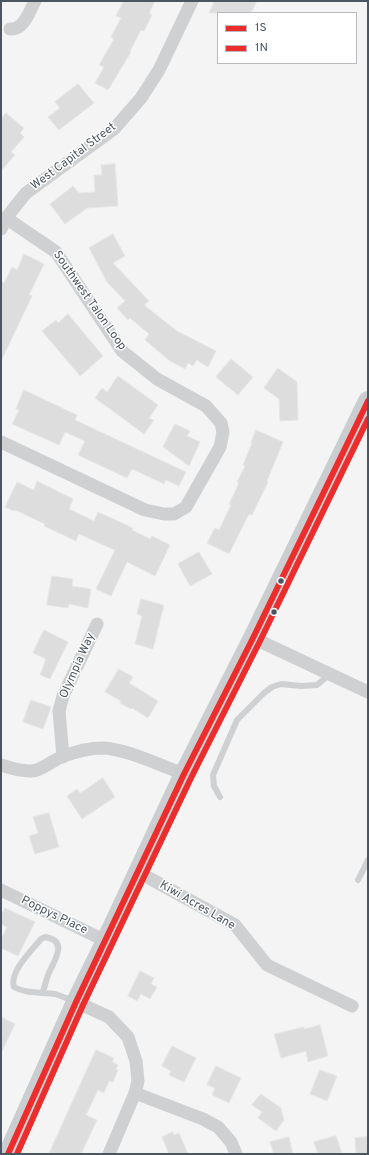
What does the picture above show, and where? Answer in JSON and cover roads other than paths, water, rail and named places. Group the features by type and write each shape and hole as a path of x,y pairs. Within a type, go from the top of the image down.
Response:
{"main road":[{"path":"8,1154 76,1002 184,774 253,638 368,401"}],"street":[{"path":"10,29 15,29 21,26 34,1"},
{"name":"West Capital Street","path":"4,224 26,193 114,129 141,98 159,70 192,1"},
{"name":"Southwest Talon Loop","path":"1,442 145,510 164,514 174,514 186,507 220,447 223,432 221,423 206,406 157,379 122,351 56,252 4,224"},
{"name":"Olympia Way","path":"62,757 59,711 63,696 97,624"},
{"path":"253,638 368,692"},
{"path":"1,765 15,769 36,771 62,757 82,750 103,748 132,754 184,774"},
{"name":"Kiwi Acres Lane","path":"138,872 235,925 267,966 352,1006"},
{"name":"Poppys Place","path":"1,890 106,941"},
{"path":"76,1002 109,1017 128,1037 136,1061 138,1081 135,1094 109,1154"},
{"path":"135,1094 218,1126 232,1142 236,1154"}],"lane":[{"path":"220,797 214,786 213,775 237,720 264,692 272,687 281,684 301,686 317,685 330,674"},
{"path":"358,880 368,860"},
{"path":"43,993 48,974 59,951 59,946 56,942 45,937 41,939 17,968 12,982 14,987 19,990 56,995 76,1002"}]}
